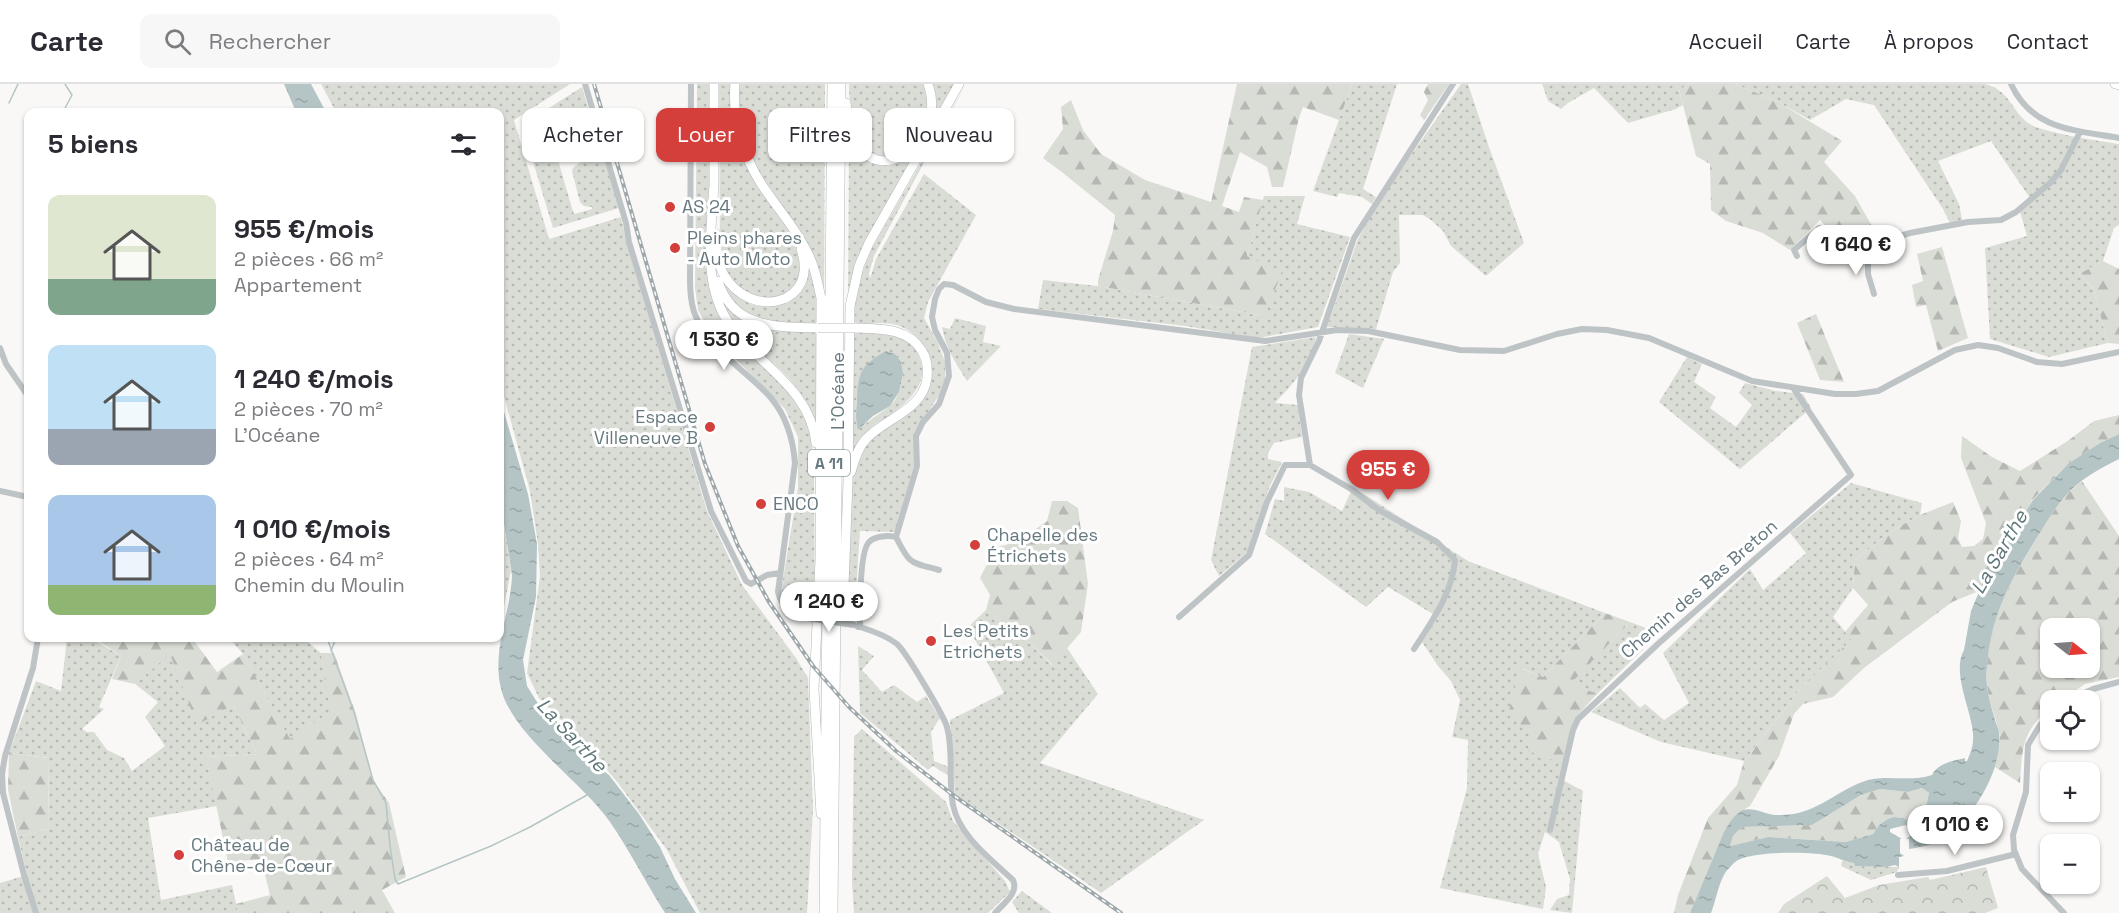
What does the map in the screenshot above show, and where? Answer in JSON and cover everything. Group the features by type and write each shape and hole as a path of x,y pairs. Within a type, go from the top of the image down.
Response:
{"highway":[{"path":"714,84 714,267 720,288 728,303 741,315 765,325 887,329 906,335 920,347 925,356 928,374 922,393 911,406 865,440 855,459 848,482"},
{"path":"735,84 735,115 745,152 763,186 787,218 811,259 821,298 820,510 814,689 822,832 826,842"},
{"name":"L’Océane","path":"824,913 832,84"},
{"path":"843,84 849,124 855,142 870,157 885,161 906,153 922,134 931,111 932,96 928,84"},
{"name":"L’Océane","path":"832,913 843,84"},
{"path":"836,645 842,634 848,482 850,306 857,273 869,243 959,84"},
{"path":"714,184 719,261 723,274 742,295 755,301 775,302 793,294 803,276 805,262 787,218"},
{"path":"714,184 710,259 713,288 737,336 786,381 809,415 815,440 820,510"}],"street":[{"path":"585,84 626,224 629,242 711,511 746,581 754,582 767,575 780,573"},
{"path":"691,84 691,297 696,317 719,351 770,397 781,412 790,435 795,463 780,573 778,592 780,600 792,613 807,618 857,626 877,633 898,645 909,658 947,725 951,752 953,805 956,814 965,830 983,852 1013,880 1016,886 995,913"},
{"path":"1310,465 1299,386 1322,333 1350,250 1360,227 1453,84"},
{"path":"2012,87 2032,113 2049,123 2080,132 2119,138"},
{"path":"1868,255 1886,240 1910,233 1968,222 2001,220 2009,216 2050,183 2061,170 2080,132"},
{"path":"1797,256 1794,250 1819,228 1868,255"},
{"path":"1868,255 1868,274 1874,294"},
{"path":"939,570 914,564 904,553 896,537 917,466 916,436 923,422 939,404 949,376 947,353 935,330 932,317 934,299 940,286 944,284 952,285 986,302 1007,308 1199,334 1264,340 1337,330 1368,331 1460,350 1504,351 1557,334 1582,329 1615,331 1649,338 1752,381 1835,394 1878,391 1955,350 1978,345 1998,348 2037,363 2062,364 2119,352"},
{"path":"0,348 6,364 24,390"},
{"name":"Chemin des Bas Breton","path":"1550,830 1573,730 1578,719 1651,651 1851,475 1794,389"},
{"path":"1179,617 1249,555 1267,502 1285,465 1310,465 1351,489 1378,510 1437,542 1455,560 1454,572 1445,598 1414,649"},
{"path":"0,491 24,496"},
{"path":"857,626 862,555 868,543 877,538 896,537"},
{"path":"36,913 6,803 2,774 5,756 33,668 37,642"},
{"path":"2091,690 2119,682"},
{"path":"2040,725 2028,745 2026,792 2013,835 2016,854 2022,869 2064,913"},
{"path":"1898,875 1947,871 2016,854"}],"green space":[{"path":"321,84 570,84 533,108 522,108 522,115 514,120 522,147 522,162 526,162 549,239 621,217 627,244 707,511 742,585 808,678 813,809 807,913 700,913 667,850 618,783 584,743 539,698 527,673 540,576 530,491 504,397 504,108 334,108"},
{"path":"697,84 711,84 711,108 697,108"},
{"path":"719,84 733,84 735,108 719,108"},
{"path":"736,84 825,84 825,108 768,108 768,162 825,162 824,303 822,285 753,162 756,162 756,108 738,108"},
{"path":"849,84 925,84 928,98 927,108 884,108 884,156 872,152 872,108 851,108"},
{"path":"932,84 956,84 942,108 932,108 934,95"},
{"path":"1237,84 1352,84 1339,120 1303,107 1283,187 1272,187 1267,167 1240,152 1222,206 1239,212 1244,197 1263,200 1247,256 1282,271 1265,316 1098,286 1115,215 1043,158 1063,129 1061,107 1071,100 1083,130 1101,154 1145,180 1211,202"},
{"path":"1352,84 1397,84 1363,189 1376,197 1372,204 1362,197 1339,193 1337,197 1313,191"},
{"path":"1428,84 1449,84 1424,120 1420,115 1428,100 1424,92"},
{"path":"1461,84 1468,84 1524,243 1486,276 1451,246 1443,231 1431,220 1423,215 1399,215 1400,263 1393,272 1376,329 1327,327 1358,239 1380,199"},
{"path":"1542,84 1690,84 1679,90 1683,105 1628,123 1594,88 1561,109 1548,101"},
{"path":"1690,84 1735,84 1778,102 1842,141 1824,162 1855,196 1878,237 1864,248 1829,230 1820,220 1790,250 1763,233 1726,221 1711,210 1710,164 1696,156 1679,89"},
{"path":"1735,84 1984,84 1999,90 2022,118 2035,127 2119,144 2119,225 2114,228 2103,261 2079,274 2093,288 2108,343 2049,357 1990,339 1985,248 2027,236 2020,212 2032,201 1991,141 1938,161 1959,204 1963,224 1950,223 1874,105 1846,99 1810,120 1778,102"},
{"path":"582,87 588,108 549,108"},
{"path":"872,159 893,164 912,162 889,203 848,305 849,162 872,162"},
{"path":"533,162 559,162 574,214 592,209 592,207 584,206 580,202 573,168 580,162 605,162 619,208 553,228"},
{"path":"696,162 710,162 708,275 717,307 803,410 811,432 814,476 815,616 792,610 785,602 781,591 798,488 798,437 785,409 711,334 698,310 695,288"},
{"path":"719,162 754,162 799,250 801,274 794,288 778,299 756,299 730,281 720,254"},
{"path":"921,162 924,162 874,256 869,273 870,279 876,259 924,174 976,215 928,302 924,318 938,343 945,362 945,379 940,394 914,433 915,462 895,532 860,531 854,623 846,621 851,491 857,461 864,448 874,438 920,402 928,389 932,374 930,358 925,347 907,330 900,326 883,323 853,325 856,296 871,250"},
{"path":"1264,196 1305,196 1297,224 1350,237 1318,327 1258,338 1185,326 1038,309 1043,280 1098,286 1265,316 1247,256"},
{"path":"1942,247 1968,338 1938,351 1926,305 1916,307 1912,285 1923,281 1917,254"},
{"path":"807,256 817,294 818,325 772,322 751,315 731,299 720,276 744,301 754,305 773,306 796,296"},
{"path":"2103,261 2119,269 2119,344 2108,343 2093,288 2079,274"},
{"path":"718,292 737,315 761,327 788,331 818,331 818,432 811,411 800,393 786,376 740,334 729,317"},
{"path":"1816,314 1844,382 1820,380 1797,323"},
{"path":"955,318 986,326 983,342 1001,346 967,381 955,362 943,334 942,327 950,329"},
{"path":"851,331 881,333 900,338 909,343 920,359 922,376 919,384 904,404 871,428 851,454","holes":["903,374 899,392 890,406 858,429 857,395"]},
{"path":"1349,334 1384,339 1363,388 1335,373"},
{"path":"1316,337 1306,365 1275,403 1298,405 1302,437 1274,443 1268,453 1268,459 1282,462 1269,488 1250,550 1219,576 1211,560 1252,347"},
{"path":"1687,357 1702,364 1694,382 1716,397 1710,408 1736,427 1752,405 1739,393 1745,383 1776,391 1803,394 1811,408 1740,469 1659,402"},
{"path":"2119,415 2119,434 2069,463 2033,499 2016,534 1994,563 1979,591 1952,602 1864,668 1833,697 1803,704 1794,714 1779,756 1750,806 1740,812 1723,834 1690,913 1674,913 1678,895 1708,818 1737,785 1744,761 1800,689 1851,640 1845,632 1868,605 1853,588 1855,560 1890,532 1920,515 1953,502 1961,521 1958,538 1962,547 1974,546 1983,539 1986,523 1961,458 1962,436 1992,457 2020,471 2094,421"},
{"path":"2082,481 2119,536 2119,677 2085,684 2076,690 2040,690 2040,718 2025,742 2020,783 1995,767 2000,735 1987,688 1989,645 1993,627 2013,578 2060,503"},
{"path":"1851,483 1922,503 1920,515 1890,532 1855,560 1853,588 1833,617 1852,640 1800,689 1744,761 1661,742 1591,712 1620,688 1640,708 1645,704 1664,720 1689,703 1663,653 1750,569 1763,590 1806,553 1790,533"},
{"path":"1284,487 1309,492 1342,511 1353,487 1468,561 1605,613 1543,677 1521,668 1529,732 1563,764 1559,778 1583,791 1572,913 1550,910 1557,899 1569,895 1570,879 1559,842 1545,832 1538,854 1546,887 1543,909 1440,888 1467,788 1468,740 1452,737 1460,700 1451,681 1422,642 1438,617 1388,587 1366,607 1265,534 1275,499 1284,501"},
{"path":"1052,501 1067,501 1078,508 1088,584 1081,632 1053,665 1031,644 986,610 990,595 980,578 995,548 1019,541 1047,521"},
{"path":"504,525 511,571 504,607"},
{"path":"986,610 1031,644 1052,665 1067,648 1098,694 1040,763 1204,820 1101,893 955,794 950,720 1004,693 968,627"},
{"path":"1605,613 1630,622 1571,683 1597,694 1576,717 1563,764 1528,751 1529,731 1508,715 1520,668 1543,677"},
{"path":"1630,622 1660,633 1597,694 1570,683"},
{"path":"67,642 98,642 121,656 99,707 104,709 82,729 94,732 107,750 124,758 132,771 165,746 145,717 158,702 135,684 170,653 233,705 257,754 206,757 217,806 148,818 161,900 232,885 238,913 0,913 0,883 27,875 18,837 49,829 48,758 9,753 36,681 61,691"},
{"path":"100,642 195,642 217,672 243,654 290,739 330,712 321,653 334,653 356,714 373,780 389,803 406,877 382,890 395,913 238,913 236,904 270,895 261,859 228,862 206,757 257,754 233,705 197,725 170,654 135,684 112,679 121,656"},
{"path":"232,642 308,642 321,653 331,712 290,740 243,654"},
{"path":"858,646 874,656 862,670 882,692 894,685 917,702 926,696 940,718 931,732 934,761 949,767 949,776 933,766 928,770 860,713"},
{"path":"862,729 946,802 953,821 1005,881 1010,892 988,913 854,913 852,883 854,737"},
{"path":"9,753 48,758 49,829 18,837 8,790"},
{"path":"1922,788 1929,793 1925,811 1906,820 1894,817 1879,825 1873,834 1846,842 1768,837 1730,846 1733,836 1742,827 1812,825 1861,795 1880,789 1908,792"},
{"path":"1842,861 1854,863 1856,866 1899,867 1897,872 1871,880 1841,866"},
{"path":"1986,867 1998,908 1985,913 1778,913 1784,904 1827,876 1845,898 1879,885 1928,877 1930,880"},
{"path":"1022,891 1052,913 1019,913 1012,902"}],"water":[{"path":"284,84 311,84 324,108 294,108"},
{"path":"886,351 895,354 901,362 903,374 899,392 890,406 873,416 858,430 856,412 862,370"},
{"name":"La Sarthe","path":"504,412 528,494 537,544 536,597 523,660 527,686 537,702 598,767 609,775 639,814 696,913 665,913 624,844 598,806 531,738 506,702 498,670 500,642 504,642 504,622 512,575 504,524"},
{"name":"La Sarthe","path":"2119,434 2119,459 2083,480 2061,501 2016,573 2002,602 1992,633 1987,673 1989,698 1999,731 1997,760 1986,788 1970,813 1951,833 1926,846 1909,849 1909,839 1906,839 1917,830 1912,831 1906,825 1890,829 1890,832 1902,839 1900,839 1900,853 1904,856 1899,857 1899,867 1895,865 1855,866 1854,863 1834,857 1811,853 1770,853 1746,857 1736,861 1725,873 1711,913 1690,913 1723,834 1734,817 1743,810 1751,809 1775,815 1793,814 1813,808 1868,780 1924,777 1932,775 1946,763 1965,758 1967,761 1972,748 1973,734 1960,669 1971,611 1981,587 1994,563 2016,534 2033,500 2069,463","holes":["1922,788 1929,793 1925,811 1915,813 1906,820 1894,817 1888,819 1879,825 1873,834 1846,842 1768,837 1730,846 1733,836 1742,827 1812,825 1861,795 1880,789 1908,792"]}],"waterway":[{"path":"9,103 18,84"},
{"path":"65,84 72,95 65,108"},
{"path":"328,642 354,712 373,780 386,803 390,846 395,879 398,884 491,846 587,795"},
{"path":"331,651 334,642"}],"railway":[{"path":"594,84 705,464 738,546 769,602 813,666 849,707 896,751 953,795 1121,913"}],"place":[{"name":"AS 24","path":"670,207"},
{"name":"Pleins phares - Auto Moto","path":"675,248"},
{"name":"Espace Villeneuve B","path":"710,427"},
{"name":"ENCO","path":"761,504"},
{"name":"Chapelle des Étrichets","path":"975,545"},
{"name":"Les Petits Etrichets","path":"931,641"},
{"name":"Château de Chêne-de-Cœur","path":"179,855"}]}
